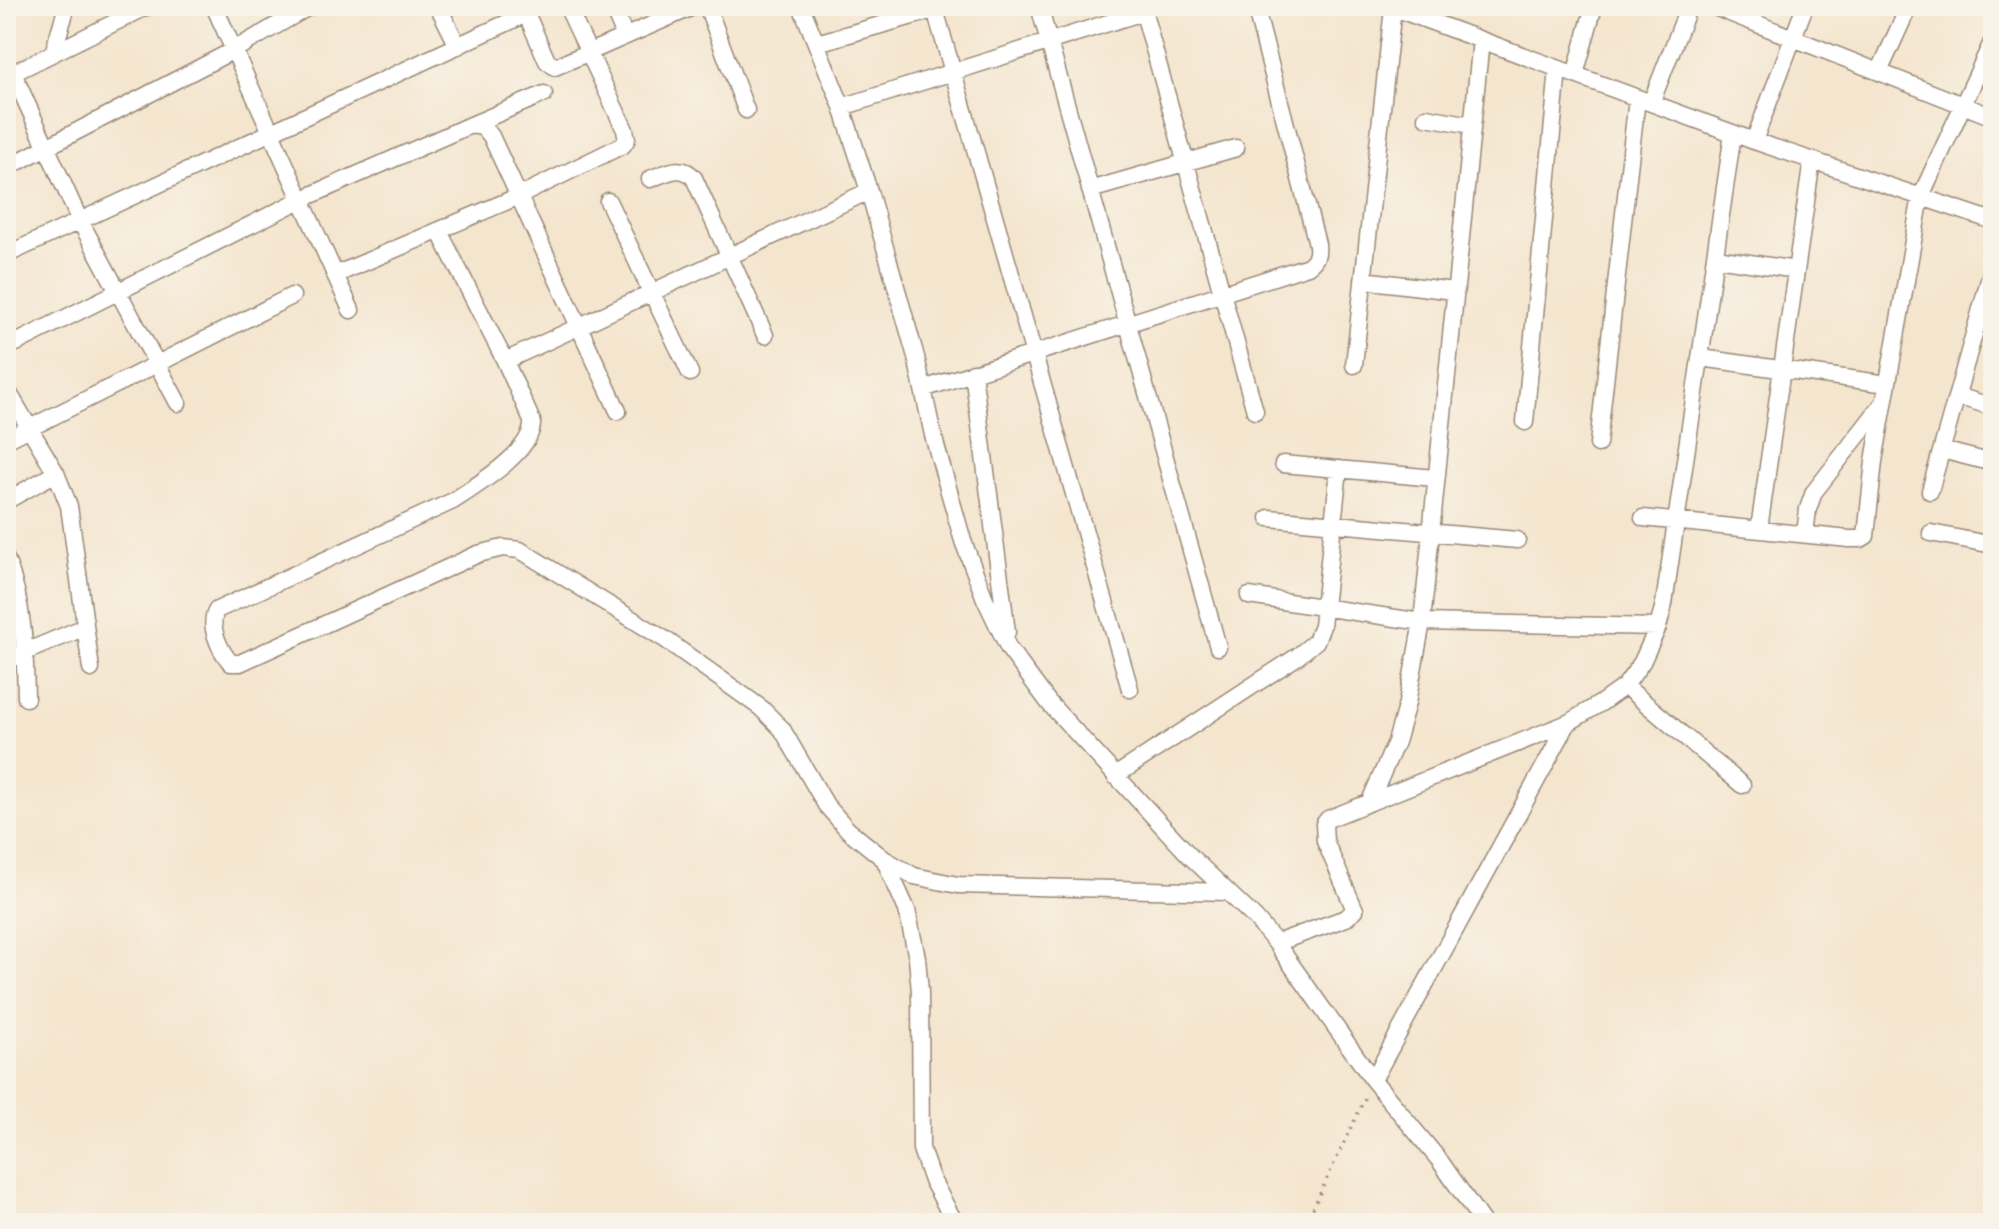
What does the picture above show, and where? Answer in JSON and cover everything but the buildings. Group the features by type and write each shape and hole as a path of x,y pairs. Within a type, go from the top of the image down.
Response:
{"street":[{"path":"53,53 67,6"},
{"path":"148,6 10,71 79,219 178,403"},
{"path":"214,6 351,310"},
{"path":"6,168 234,50 310,6"},
{"path":"438,6 458,46"},
{"path":"335,275 519,196 615,150 627,139 567,6"},
{"path":"612,6 625,36"},
{"path":"6,255 458,46 525,10 551,65 562,65 695,6"},
{"path":"707,6 746,110"},
{"path":"801,6 842,107 869,191 963,541 985,599 1009,649 1049,703 1115,776 1276,943 1373,1080 1440,1161 1483,1223"},
{"path":"1039,6 1218,647"},
{"path":"923,389 1308,266 1318,254 1255,6"},
{"path":"1575,75 1594,6"},
{"path":"1598,444 1644,101 1689,6"},
{"path":"1712,6 1993,117"},
{"path":"1754,141 1805,6"},
{"path":"1879,72 1909,6"},
{"path":"817,43 939,7 953,71 1130,689"},
{"path":"1354,365 1391,7 1754,141 1993,221"},
{"path":"842,107 1142,9 1255,411"},
{"path":"1370,801 1396,742 1422,622 1481,40"},
{"path":"1643,518 1861,539 1866,536 1874,461 1921,196 1993,40"},
{"path":"1525,422 1558,69"},
{"path":"6,348 300,200 544,94"},
{"path":"1426,117 1472,125"},
{"path":"468,126 478,125 491,136 618,411"},
{"path":"1276,943 1346,918 1355,910 1325,841 1324,824 1337,814 1568,723 1625,686 1642,662 1658,627 1678,522 1733,133"},
{"path":"1090,190 1236,148"},
{"path":"1759,529 1812,160"},
{"path":"650,179 681,169 694,178 765,335"},
{"path":"505,361 869,191"},
{"path":"608,201 690,373"},
{"path":"439,231 505,361 532,421 533,431 527,443 478,485 453,501 217,610 212,624 231,663 240,663 478,554 503,548 520,550 666,640 761,708 782,729 826,805 848,830 884,859 914,876 958,885 1227,892"},
{"path":"1716,258 1796,270"},
{"path":"1930,491 1993,266"},
{"path":"1363,280 1454,291"},
{"path":"6,440 292,296"},
{"path":"1701,358 1887,384"},
{"path":"973,372 1009,649"},
{"path":"6,388 56,473 69,506 91,669"},
{"path":"1957,396 1993,407"},
{"path":"1805,534 1814,492 1884,401"},
{"path":"1942,450 1981,460"},
{"path":"1283,464 1435,478"},
{"path":"1115,776 1298,656 1316,641 1322,626 1339,469"},
{"path":"6,501 56,473"},
{"path":"1269,518 1517,540"},
{"path":"1931,533 1993,545"},
{"path":"6,559 21,610 26,698"},
{"path":"1249,596 1422,622 1658,627"},
{"path":"6,660 85,627"},
{"path":"1625,686 1742,785"},
{"path":"1373,1080 1568,723"},
{"path":"884,859 907,910 917,958 921,1149 931,1178 955,1223"}],"path":[{"path":"1306,1223 1373,1080"}]}
